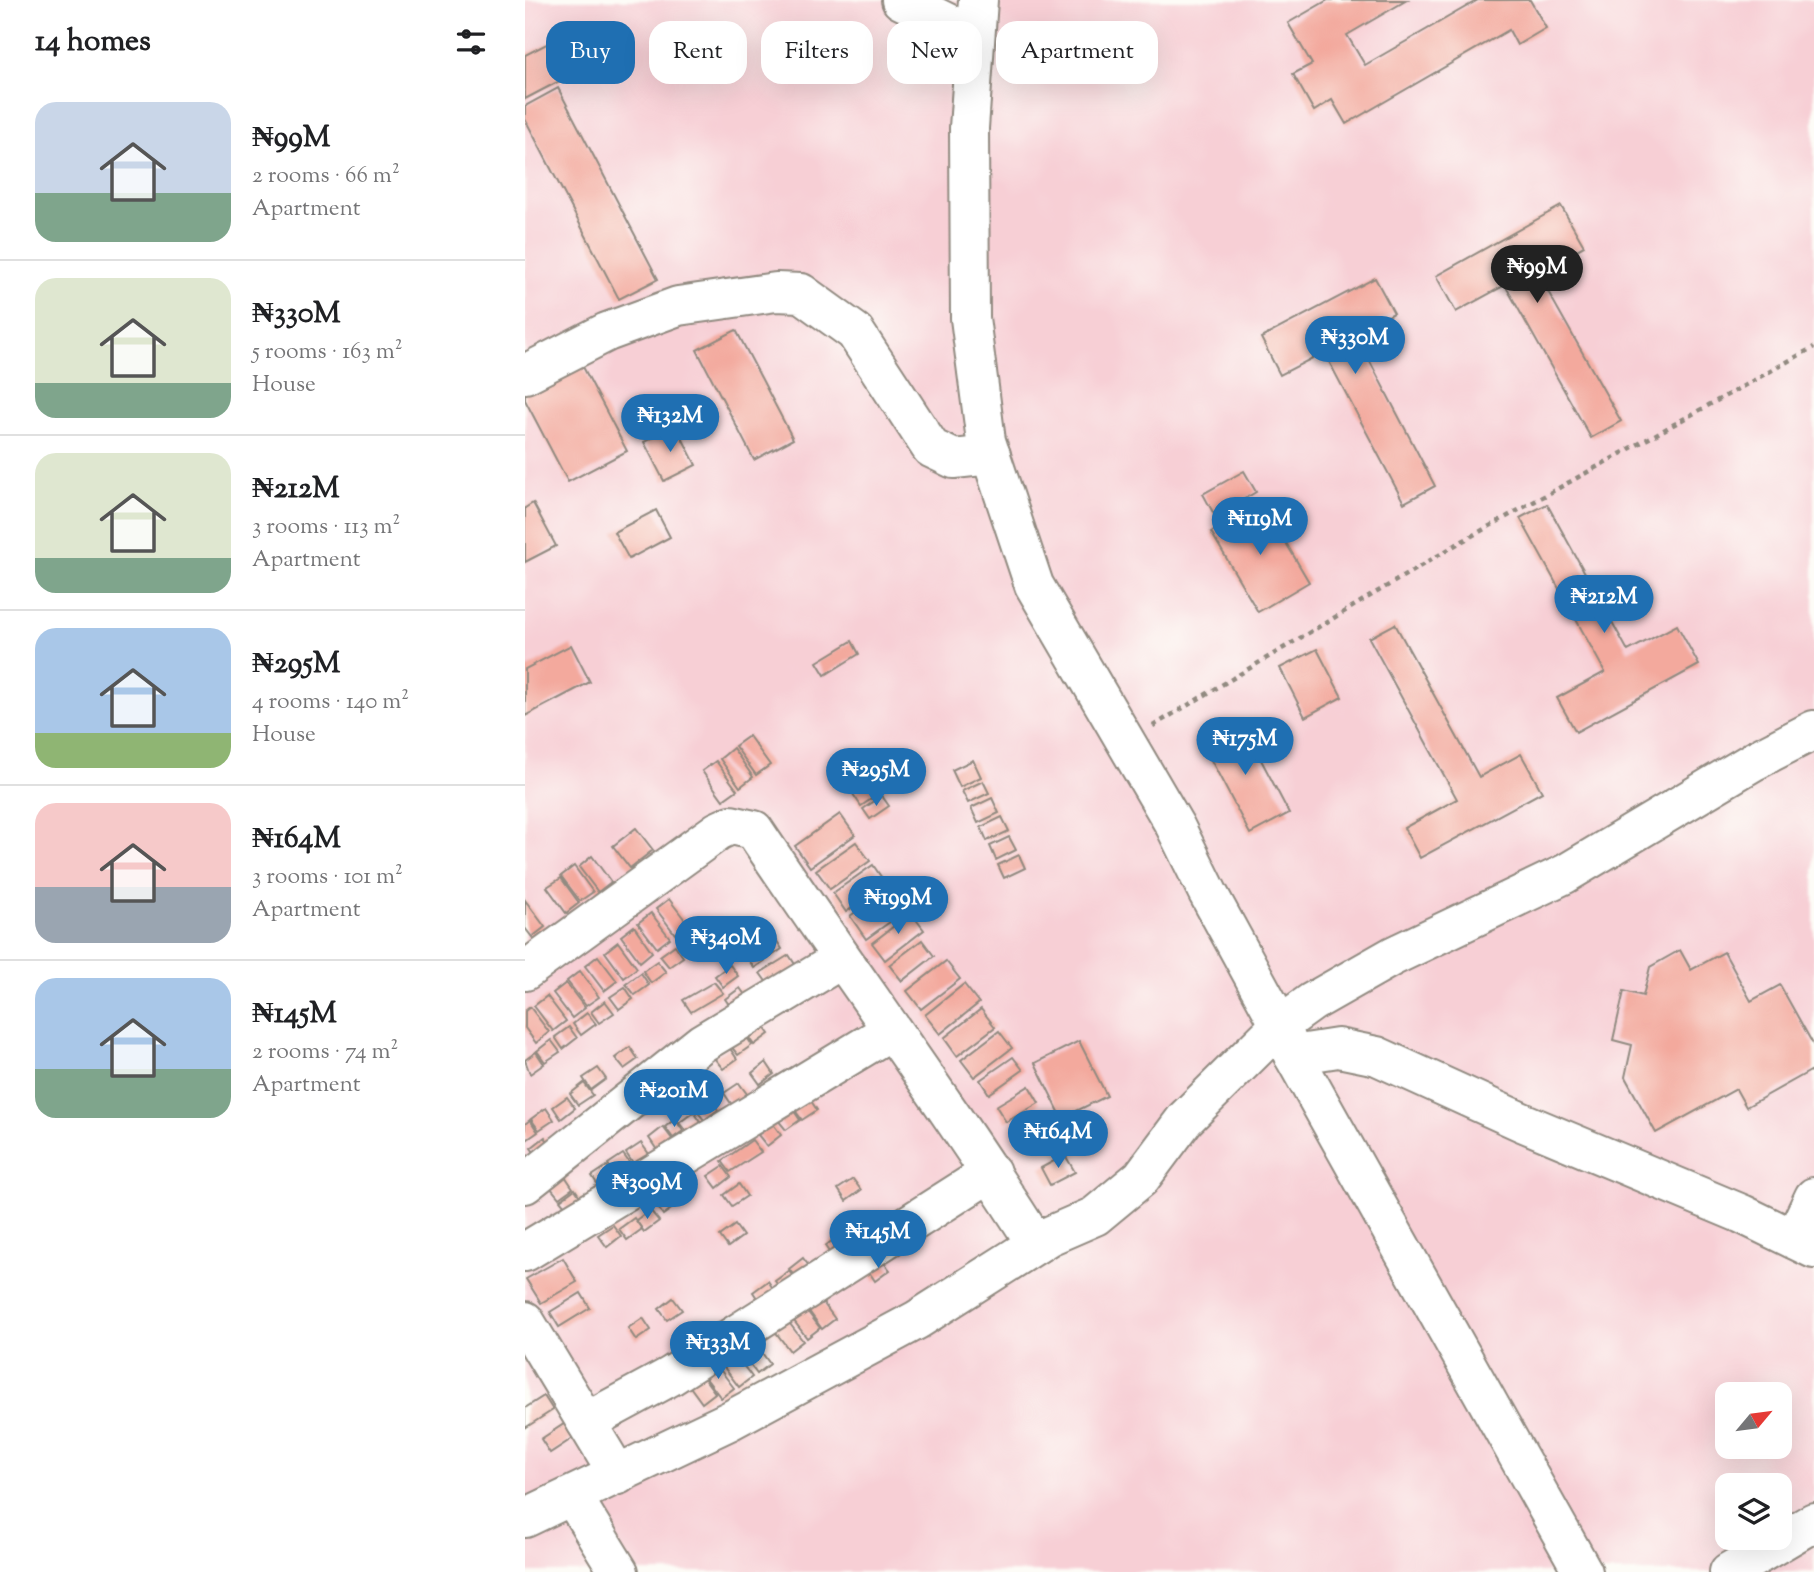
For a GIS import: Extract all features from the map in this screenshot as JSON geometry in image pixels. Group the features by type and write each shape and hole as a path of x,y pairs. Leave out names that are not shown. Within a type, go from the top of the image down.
{"street":[{"path":"901,0 976,18 969,128 971,318 991,455 1034,585 1175,826 1287,1040 1583,1572"},
{"path":"525,374 607,332 678,306 776,292 801,293 855,332 931,448 954,459 991,455"},
{"path":"525,1518 729,1421 917,1320 1036,1244 1095,1216 1141,1178 1185,1119 1287,1040 1313,1002 1393,956 1565,874 1754,761 1814,754"},
{"path":"525,971 718,831 731,825 754,830 840,960 991,1172 1036,1244"},
{"path":"525,1184 702,1043 840,960"},
{"path":"525,1252 890,1031"},
{"path":"1287,1040 1377,1056 1804,1244 1814,1197"},
{"path":"586,1422 671,1376 991,1172"},
{"path":"525,1321 618,1475"},
{"path":"573,1497 618,1572"},
{"path":"1729,1572 1814,1522"}],"path":[{"path":"1125,743 1459,543 1814,348"}],"shaded area":[{"path":"525,0 1814,0 1814,1572 525,1572"}],"building":[{"path":"1328,0 1407,0 1347,35 1365,65 1478,0 1530,0 1546,28 1517,45 1509,30 1346,124 1332,100 1314,111 1293,74 1312,64 1288,23"},
{"path":"546,44 546,84 554,84 525,99 525,55"},
{"path":"558,88 658,279 619,299 525,119 525,106"},
{"path":"1561,206 1584,246 1537,272 1621,421 1591,438 1505,285 1456,312 1436,276"},
{"path":"1375,278 1394,313 1355,333 1435,486 1404,503 1324,352 1280,375 1261,338"},
{"path":"736,330 793,439 754,460 697,350"},
{"path":"581,363 627,451 568,482 525,400 525,392"},
{"path":"676,426 696,465 664,481 644,442"},
{"path":"1244,471 1256,492 1215,516 1203,494"},
{"path":"1262,502 1309,582 1258,612 1211,532"},
{"path":"533,503 556,546 525,562 525,508"},
{"path":"1547,504 1628,651 1677,625 1699,665 1576,732 1557,698 1605,672 1520,518"},
{"path":"656,510 670,537 629,559 614,532"},
{"path":"1395,624 1479,777 1521,754 1542,792 1420,858 1404,828 1457,799 1369,638"},
{"path":"852,641 859,654 825,675 817,662"},
{"path":"571,645 590,682 525,716 525,669"},
{"path":"1317,649 1342,697 1305,717 1280,668"},
{"path":"1240,720 1289,813 1250,834 1201,741"},
{"path":"749,736 770,765 756,775 735,746"},
{"path":"733,748 753,777 740,787 720,759"},
{"path":"973,760 981,777 960,787 952,770"},
{"path":"716,761 737,790 723,800 702,771"},
{"path":"860,763 871,779 851,792 841,776"},
{"path":"872,781 880,793 861,806 853,794"},
{"path":"983,781 989,793 968,803 962,791"},
{"path":"882,796 889,806 870,819 863,809"},
{"path":"992,798 999,813 978,823 971,808"},
{"path":"840,814 855,835 810,867 795,846"},
{"path":"1002,817 1009,831 987,841 981,827"},
{"path":"636,828 653,850 630,868 613,846"},
{"path":"1009,837 1016,850 996,860 990,846"},
{"path":"856,842 870,861 830,889 816,870"},
{"path":"1019,855 1025,868 1004,878 998,865"},
{"path":"592,856 611,882 598,892 579,867"},
{"path":"873,865 886,884 846,912 833,893"},
{"path":"574,866 593,892 580,901 561,876"},
{"path":"561,878 579,903 566,913 547,887"},
{"path":"892,887 908,909 866,939 850,916"},
{"path":"669,899 688,924 675,934 656,909"},
{"path":"525,900 545,927 532,937 525,928"},
{"path":"651,913 670,938 657,948 638,923"},
{"path":"911,913 924,930 885,960 872,943"},
{"path":"634,926 652,952 640,962 621,936"},
{"path":"773,935 782,949 754,968 745,954"},
{"path":"922,940 934,956 902,981 889,965"},
{"path":"618,942 637,968 624,978 605,952"},
{"path":"675,945 683,957 669,967 660,956"},
{"path":"1680,950 1691,970 1724,952 1751,1001 1780,985 1814,1046 1814,1069 1746,1107 1736,1089 1656,1133 1625,1077 1632,1045 1613,1040 1624,991 1643,996 1650,967"},
{"path":"789,955 798,969 770,987 760,973"},
{"path":"598,956 617,981 604,991 585,966"},
{"path":"657,961 666,972 651,983 643,971"},
{"path":"946,961 960,979 921,1009 907,991"},
{"path":"730,965 738,976 723,987 715,976"},
{"path":"580,971 599,997 586,1006 567,981"},
{"path":"641,973 649,985 635,995 626,984"},
{"path":"714,982 723,993 691,1012 683,1000"},
{"path":"566,983 585,1008 572,1018 553,993"},
{"path":"964,984 979,1003 940,1034 925,1015"},
{"path":"625,987 633,999 619,1009 610,997"},
{"path":"740,988 748,999 733,1010 725,999"},
{"path":"547,996 566,1021 553,1031 534,1006"},
{"path":"605,1001 614,1013 599,1023 591,1012"},
{"path":"530,1007 549,1032 536,1043 525,1028 525,1011"},
{"path":"981,1009 995,1027 957,1056 944,1038"},
{"path":"587,1013 596,1024 581,1035 573,1024"},
{"path":"761,1023 769,1034 754,1045 746,1034"},
{"path":"569,1027 577,1038 563,1049 555,1037"},
{"path":"999,1031 1012,1048 974,1077 961,1060"},
{"path":"744,1033 752,1045 738,1055 729,1044"},
{"path":"551,1040 560,1052 545,1062 537,1051"},
{"path":"1079,1041 1107,1096 1062,1118 1035,1063"},
{"path":"630,1047 638,1059 624,1069 615,1058"},
{"path":"729,1047 737,1059 723,1069 714,1058"},
{"path":"536,1052 544,1064 530,1074 525,1060"},
{"path":"1013,1057 1023,1070 989,1094 980,1080"},
{"path":"766,1062 774,1074 760,1084 752,1073"},
{"path":"598,1068 606,1079 591,1090 583,1078"},
{"path":"584,1083 593,1095 578,1105 570,1094"},
{"path":"739,1083 747,1094 732,1105 724,1093"},
{"path":"1029,1086 1039,1103 1006,1122 996,1106"},
{"path":"567,1097 575,1108 561,1119 553,1107"},
{"path":"710,1098 718,1110 704,1120 695,1109"},
{"path":"809,1098 817,1110 802,1120 794,1109"},
{"path":"546,1108 554,1120 539,1130 531,1119"},
{"path":"792,1108 800,1120 786,1130 777,1119"},
{"path":"694,1112 702,1124 688,1134 679,1123"},
{"path":"675,1119 683,1131 673,1138 665,1127"},
{"path":"530,1120 538,1132 525,1141 525,1124"},
{"path":"773,1124 781,1135 767,1146 758,1135"},
{"path":"663,1127 672,1139 657,1150 649,1138"},
{"path":"545,1137 553,1149 539,1159 531,1148"},
{"path":"752,1140 761,1152 730,1172 722,1161"},
{"path":"641,1143 649,1154 634,1165 626,1153"},
{"path":"623,1154 631,1165 616,1176 608,1164"},
{"path":"1065,1155 1075,1172 1050,1185 1041,1168"},
{"path":"607,1166 615,1177 600,1188 592,1176"},
{"path":"723,1166 731,1177 717,1188 708,1176"},
{"path":"565,1176 573,1188 559,1198 550,1187"},
{"path":"853,1179 861,1190 846,1201 838,1189"},
{"path":"739,1184 747,1196 732,1206 724,1195"},
{"path":"575,1189 583,1201 569,1211 560,1200"},
{"path":"669,1192 678,1204 663,1215 655,1203"},
{"path":"650,1210 659,1221 644,1232 636,1220"},
{"path":"879,1211 888,1222 873,1233 865,1221"},
{"path":"634,1218 642,1229 627,1240 619,1229"},
{"path":"613,1225 621,1236 607,1247 598,1235"},
{"path":"735,1225 743,1236 728,1247 720,1236"},
{"path":"859,1226 867,1238 853,1248 845,1237"},
{"path":"840,1235 848,1247 833,1258 825,1246"},
{"path":"563,1258 577,1282 541,1303 526,1279"},
{"path":"803,1258 812,1270 797,1280 789,1269"},
{"path":"881,1259 890,1270 875,1281 867,1269"},
{"path":"789,1271 797,1282 783,1293 775,1281"},
{"path":"768,1281 776,1293 761,1304 753,1292"},
{"path":"581,1293 590,1308 559,1327 550,1312"},
{"path":"816,1293 835,1319 822,1329 803,1303"},
{"path":"673,1298 682,1310 667,1320 659,1309"},
{"path":"801,1303 820,1328 807,1338 788,1313"},
{"path":"784,1316 803,1341 790,1351 771,1326"},
{"path":"643,1318 651,1330 636,1340 628,1328"},
{"path":"752,1339 770,1364 757,1374 738,1349"},
{"path":"733,1352 752,1377 739,1387 720,1362"},
{"path":"715,1363 734,1388 721,1398 702,1373"},
{"path":"696,1367 715,1393 702,1403 683,1377"},
{"path":"544,1396 553,1410 525,1428 525,1408"},
{"path":"570,1420 579,1434 550,1453 541,1439"}]}
